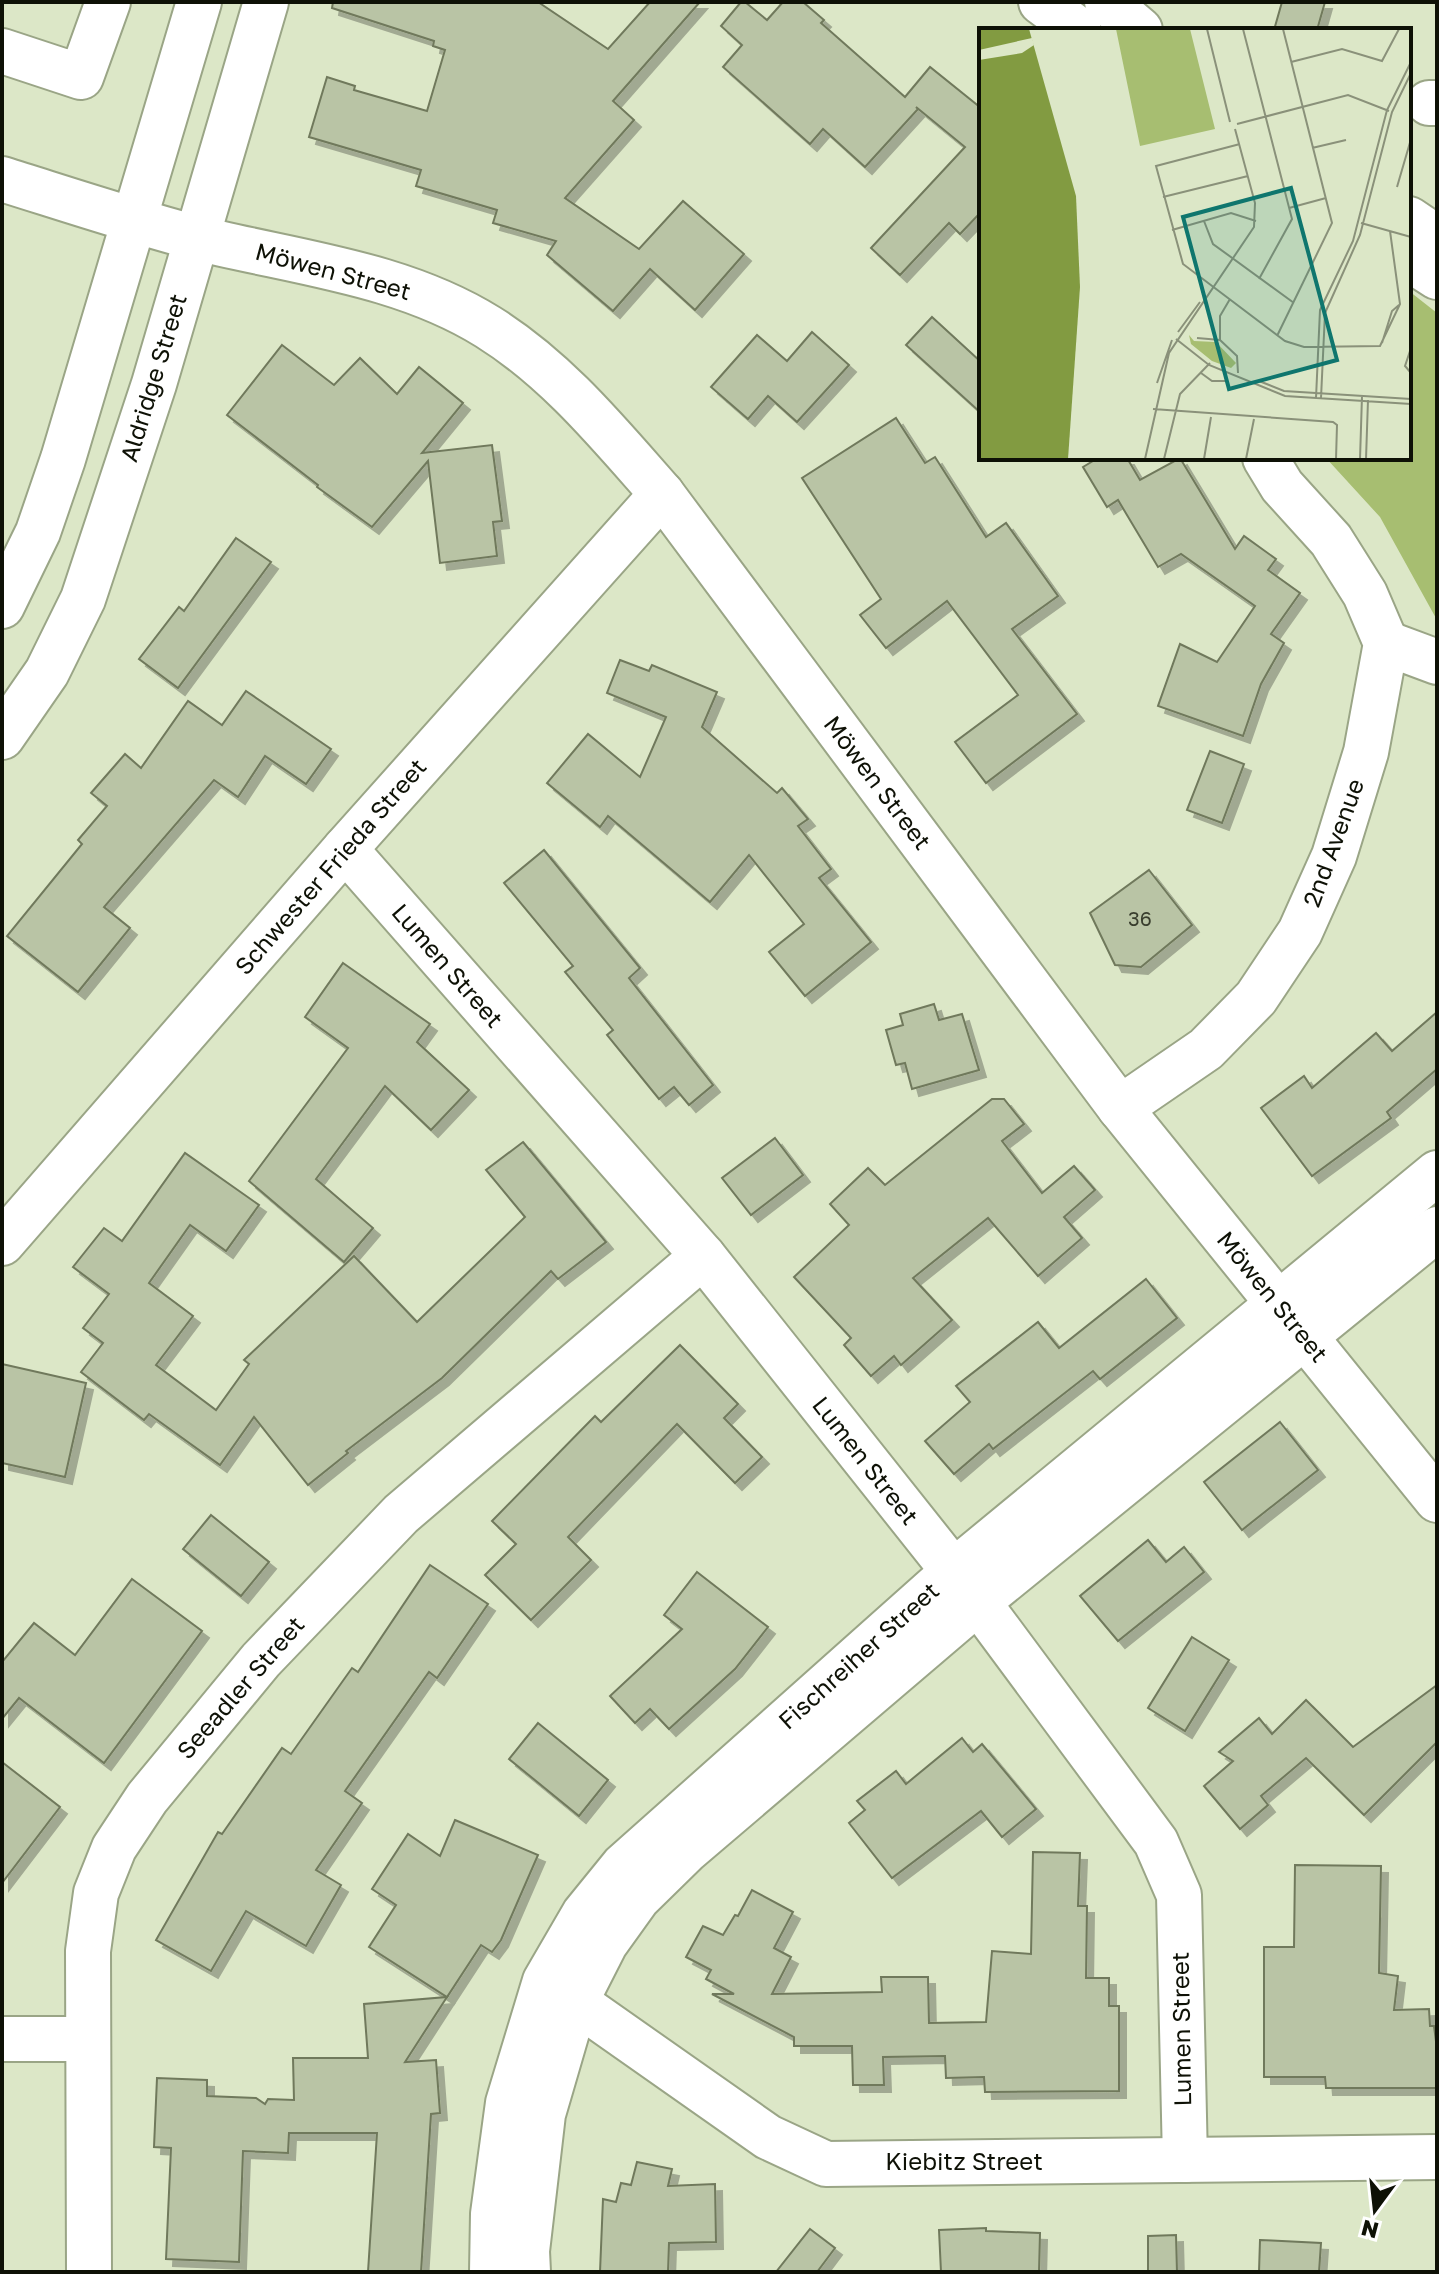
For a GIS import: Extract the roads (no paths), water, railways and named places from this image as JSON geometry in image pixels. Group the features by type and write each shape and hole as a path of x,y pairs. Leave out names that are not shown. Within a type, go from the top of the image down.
{"street":[{"path":"2,51 81,77 108,2"},
{"path":"2,606 43,517 199,2"},
{"name":"Aldridge Street","path":"2,737 47,672 83,599 154,384 266,2"},
{"path":"1041,2 1076,28"},
{"path":"1107,2 1138,28"},
{"name":"Möwen Street","path":"2,179 134,221 361,275 424,296 486,326 536,361 582,404 662,494 1120,1108 1437,1500"},
{"path":"1411,220 1437,238"},
{"path":"1411,260 1437,277"},
{"path":"1266,460 1282,486 1331,540 1365,594 1386,643 1437,662"},
{"name":"Schwester Frieda Street","path":"2,1243 345,849 662,494"},
{"name":"2nd Avenue","path":"1120,1108 1206,1049 1256,998 1300,932 1334,856 1366,752 1386,643"},
{"name":"Lumen Street","path":"345,849 703,1256 965,1587 1156,1842 1179,1895 1185,2160"},
{"name":"Fischreiher Street","path":"492,2272 493,2214 508,2103 561,1991 605,1944 638,1898 965,1587 1291,1320 1437,1173"},
{"name":"Fischreiher Street","path":"1291,1320 1437,1229"},
{"name":"Seeadler Street","path":"89,2272 88,1951 96,1893 114,1848 147,1798 261,1660 401,1514 703,1256"},
{"name":"Fischreiher Street","path":"528,2272 527,2251 543,2114 561,1991"},
{"name":"Kiebitz Street","path":"561,1991 768,2137 826,2164 1437,2157"},
{"path":"2,2039 88,2039"}]}
